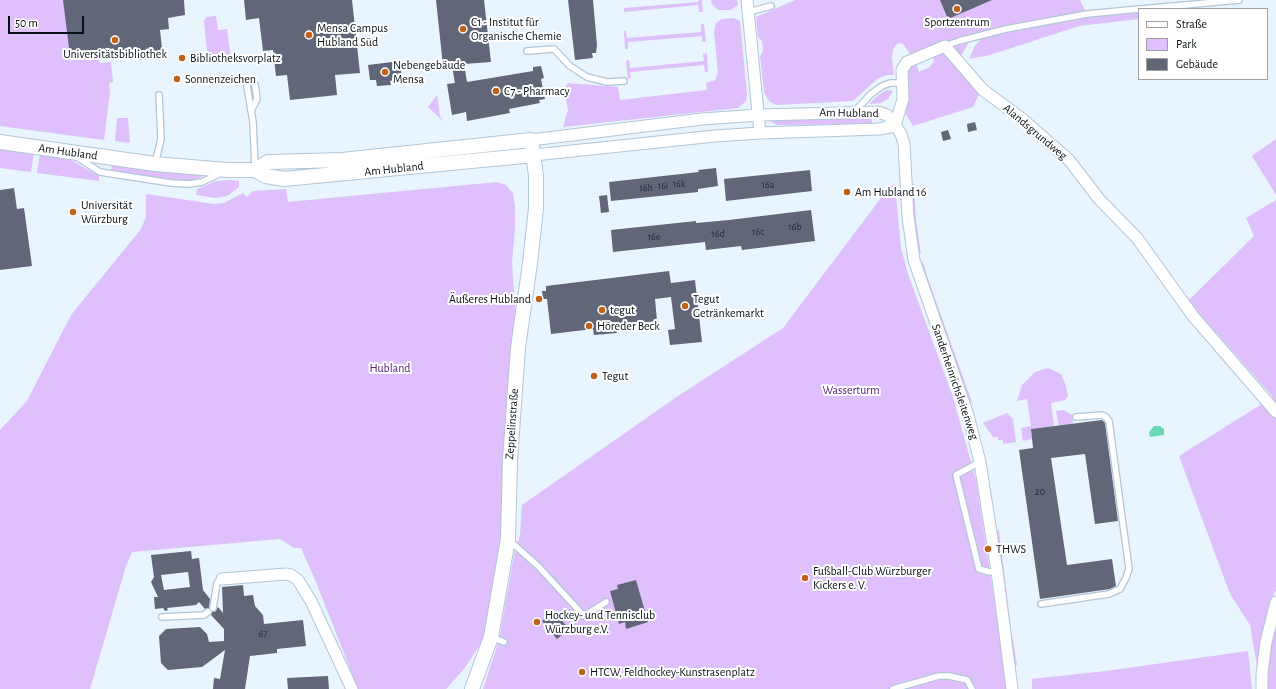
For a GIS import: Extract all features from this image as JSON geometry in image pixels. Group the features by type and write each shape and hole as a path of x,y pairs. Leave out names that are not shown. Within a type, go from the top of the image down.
{"street":[{"path":"747,0 760,133"},
{"path":"895,126 902,104 902,70 907,62 945,46"},
{"name":"Alandsgrundweg","path":"945,46 983,90 1021,118 1069,160 1099,199 1137,238 1193,316 1276,412"},
{"name":"Am Hubland","path":"0,142 155,164 227,170 255,170 266,176 284,179 760,133 879,129 895,126 892,120 882,112 855,111 759,114 702,119 531,140 342,160 268,162 255,170"},
{"name":"Sanderheinrichsleitenweg","path":"895,126 901,134 904,144 908,216 914,260 961,394 980,462 997,571 1012,689"},
{"path":"531,140 534,155"},
{"name":"Zeppelinstraße","path":"472,689 498,640 508,539 510,460 517,364 536,208 534,155"},
{"path":"222,579 286,574 291,575 298,580 310,601 352,689"},
{"path":"1262,689 1262,674 1266,642 1276,602"}],"lane":[{"path":"1151,8 1240,0"},
{"path":"749,12 771,6"},
{"path":"945,46 1006,29 1087,14 1138,9"},
{"path":"527,51 554,49 570,66 586,77 607,82 624,81"},
{"path":"855,111 871,94 882,86 890,83 902,83"},
{"path":"251,111 257,99 255,85"},
{"path":"247,86 251,111 255,170"},
{"path":"155,164 161,139 159,95"},
{"path":"71,153 100,172 171,183 189,184 202,182 227,170"},
{"path":"1041,604 1109,594 1120,589 1129,569 1109,422 1106,417 1102,415 1076,417"},
{"path":"980,462 956,476 979,569 990,572 997,571"},
{"path":"508,539 538,566 584,616 606,602"},
{"path":"162,616 204,615 210,610 217,582 222,579"},
{"path":"894,689 939,676 949,676 967,680 972,689"}],"green space":[{"path":"0,0 63,0 98,53 100,63 111,62 113,82 109,83 110,92 104,140 0,126"},
{"path":"698,0 702,0 703,12 699,12 698,5 624,12 624,8 698,2"},
{"path":"711,0 737,0 738,5 731,10 718,10 712,4"},
{"path":"795,0 1080,0 1086,12 1024,22 976,33 911,55 903,44 898,43 893,49 892,58 894,75 887,75 877,79 853,101 776,105 769,101 764,92 760,56 763,51 762,41 758,37 756,17"},
{"path":"1138,12 1138,19 1079,26 990,55 969,59 975,46 983,37 1059,21"},
{"path":"216,16 218,30 227,29 231,58 226,59 225,55 212,57 212,60 208,61 204,21 206,17"},
{"path":"734,18 740,21 747,94 746,101 738,108 563,127 568,110 564,89 568,83 618,87 620,100 707,90 706,83 715,80 718,73 714,32 716,23 722,19"},
{"path":"701,24 704,24 706,42 702,42 702,36 628,42 628,49 625,49 624,31 626,31 627,38 701,32"},
{"path":"970,40 960,58 951,46"},
{"path":"944,51 981,90 973,107 913,126 905,113 906,75 909,66 916,64 919,72 930,67 934,61 932,54"},
{"path":"707,53 708,72 705,72 704,65 630,72 631,78 628,79 626,61 629,60 630,68 704,61 703,54"},
{"path":"887,90 893,91 888,99 881,103 869,104 880,94"},
{"path":"437,95 440,116 444,122 428,107"},
{"path":"872,117 872,124 777,125 768,120"},
{"path":"117,118 128,118 130,143 115,141"},
{"path":"1276,139 1276,195 1252,156"},
{"path":"0,148 34,153 31,172 0,168"},
{"path":"40,154 71,160 99,176 99,181 37,173"},
{"path":"112,163 203,176 194,180 183,181 111,171"},
{"path":"216,181 239,181 239,187 227,196 215,198 196,195 197,189"},
{"name":"Hubland","path":"497,182 506,185 513,193 515,207 512,262 518,348 509,504 489,645 479,646 464,669 446,689 358,689 301,548 294,548 280,539 132,552 126,566 90,689 0,689 0,430 27,401 71,315 141,229 146,217 146,194 214,204 224,203 243,193 247,197 253,191 286,189 288,202"},
{"name":"Wasserturm","path":"895,184 901,248 908,274 953,397 976,480 1008,689 483,689 499,640 514,555 520,535 522,505 678,396 783,328 890,186"},
{"path":"912,184 914,184 916,220 921,254 918,251 914,224"},
{"path":"1276,200 1276,590 1268,607 1258,672 1250,625 1230,594 1179,456 1273,397 1188,301 1254,236 1246,218"},
{"path":"923,262 973,405 969,399 929,290 921,265"},
{"path":"1048,368 1061,374 1068,396 1065,400 1051,403 1054,426 1031,429 1032,439 1023,441 1021,428 1031,426 1027,399 1017,401 1022,385 1035,372"},
{"path":"1063,410 1072,415 1073,423 1059,426 1056,411"},
{"path":"1007,413 1013,419 1016,442 1003,444 1003,440 998,440 998,437 993,437 983,423"},
{"path":"999,530 1017,665 1013,665 996,531"},
{"path":"1276,615 1276,689 1265,689 1265,673"},
{"path":"1248,651 1252,689 1032,689 1032,679 1106,671"}],"shaded area":[{"path":"1154,426 1160,426 1164,429 1164,435 1150,437 1149,432"}],"building":[{"name":"Universitätsbibliothek","path":"63,0 184,0 185,15 168,18 169,29 160,30 163,58 137,60 136,49 70,56"},
{"name":"Mensa Campus Hubland Süd","path":"244,0 352,0 360,73 335,75 337,95 290,100 287,75 276,76 273,50 263,51 259,18 246,20"},
{"path":"436,0 484,0 491,62 464,64 467,82 533,71 533,67 541,66 544,78 541,79 545,99 539,100 540,103 509,109 510,113 467,121 466,112 452,115 447,84 455,83 452,66 443,66"},
{"path":"568,0 593,0 597,45 596,53 592,53 593,58 575,60"},
{"name":"Sportzentrum","path":"940,0 992,0 948,19"},
{"name":"Nebengebäude Mensa","path":"400,61 402,79 390,81 391,85 377,86 376,80 370,80 368,65"},
{"path":"975,122 977,130 968,132 967,124"},
{"path":"948,130 951,139 943,141 941,132"},
{"path":"716,168 718,186 698,189 698,192 611,201 609,182 699,172 698,170"},
{"path":"810,170 812,191 726,201 724,179"},
{"path":"14,188 17,209 24,208 32,266 0,270 0,190"},
{"path":"607,195 609,212 601,213 599,196"},
{"path":"811,210 815,241 742,250 741,246 706,250 705,242 613,252 611,230 696,221 696,223 729,220"},
{"name":"tegut","path":"669,271 671,283 695,280 702,342 670,345 668,330 675,329 671,297 655,299 657,321 616,326 617,333 594,335 593,329 551,334 547,299 543,299 542,291 546,291 546,286"},
{"path":"1102,420 1105,423 1118,521 1095,524 1085,454 1051,458 1067,565 1112,559 1116,586 1110,589 1040,599 1019,450 1033,448 1031,429"},
{"path":"191,551 192,559 199,558 203,590 210,599 209,608 205,609 199,602 196,605 167,608 168,610 165,611 163,608 155,609 154,597 158,597 151,582 154,577 151,555","holes":["188,572 190,587 164,590 161,575"]},
{"path":"636,580 648,622 626,629 625,622 619,624 610,591 618,589 617,585"},
{"path":"243,585 244,596 253,595 255,606 263,615 264,624 303,620 306,646 277,649 277,653 250,656 245,689 213,689 214,678 220,679 225,650 202,667 168,670 161,663 159,636 166,629 200,627 207,634 209,642 224,641 224,629 211,615 212,612 218,607 223,613 222,587"},
{"path":"554,611 569,629 557,639 542,621"},
{"path":"328,676 329,689 288,689 287,678"}],"place":[{"name":"Sportzentrum","path":"957,9"},
{"name":"C1 - Institut für Organische Chemie","path":"463,29"},
{"name":"Mensa Campus Hubland Süd","path":"309,35"},
{"name":"Universitätsbibliothek","path":"115,40"},
{"name":"Bibliotheksvorplatz","path":"182,58"},
{"name":"Nebengebäude Mensa","path":"385,72"},
{"name":"Sonnenzeichen","path":"177,79"},
{"name":"C7 - Pharmacy","path":"496,91"},
{"name":"Am Hubland 16","path":"847,192"},
{"name":"Universität Würzburg","path":"73,212"},
{"name":"Äußeres Hubland","path":"539,299"},
{"name":"Tegut Getränkemarkt","path":"685,306"},
{"name":"tegut","path":"602,310"},
{"name":"Höreder Beck","path":"589,326"},
{"name":"Tegut","path":"594,376"},
{"name":"THWS","path":"988,549"},
{"name":"Fußball-Club Würzburger Kickers e. V.","path":"805,578"},
{"name":"Hockey- und Tennisclub Würzburg e.V.","path":"537,622"},
{"name":"HTCW, Feldhockey-Kunstrasenplatz","path":"582,672"}]}
